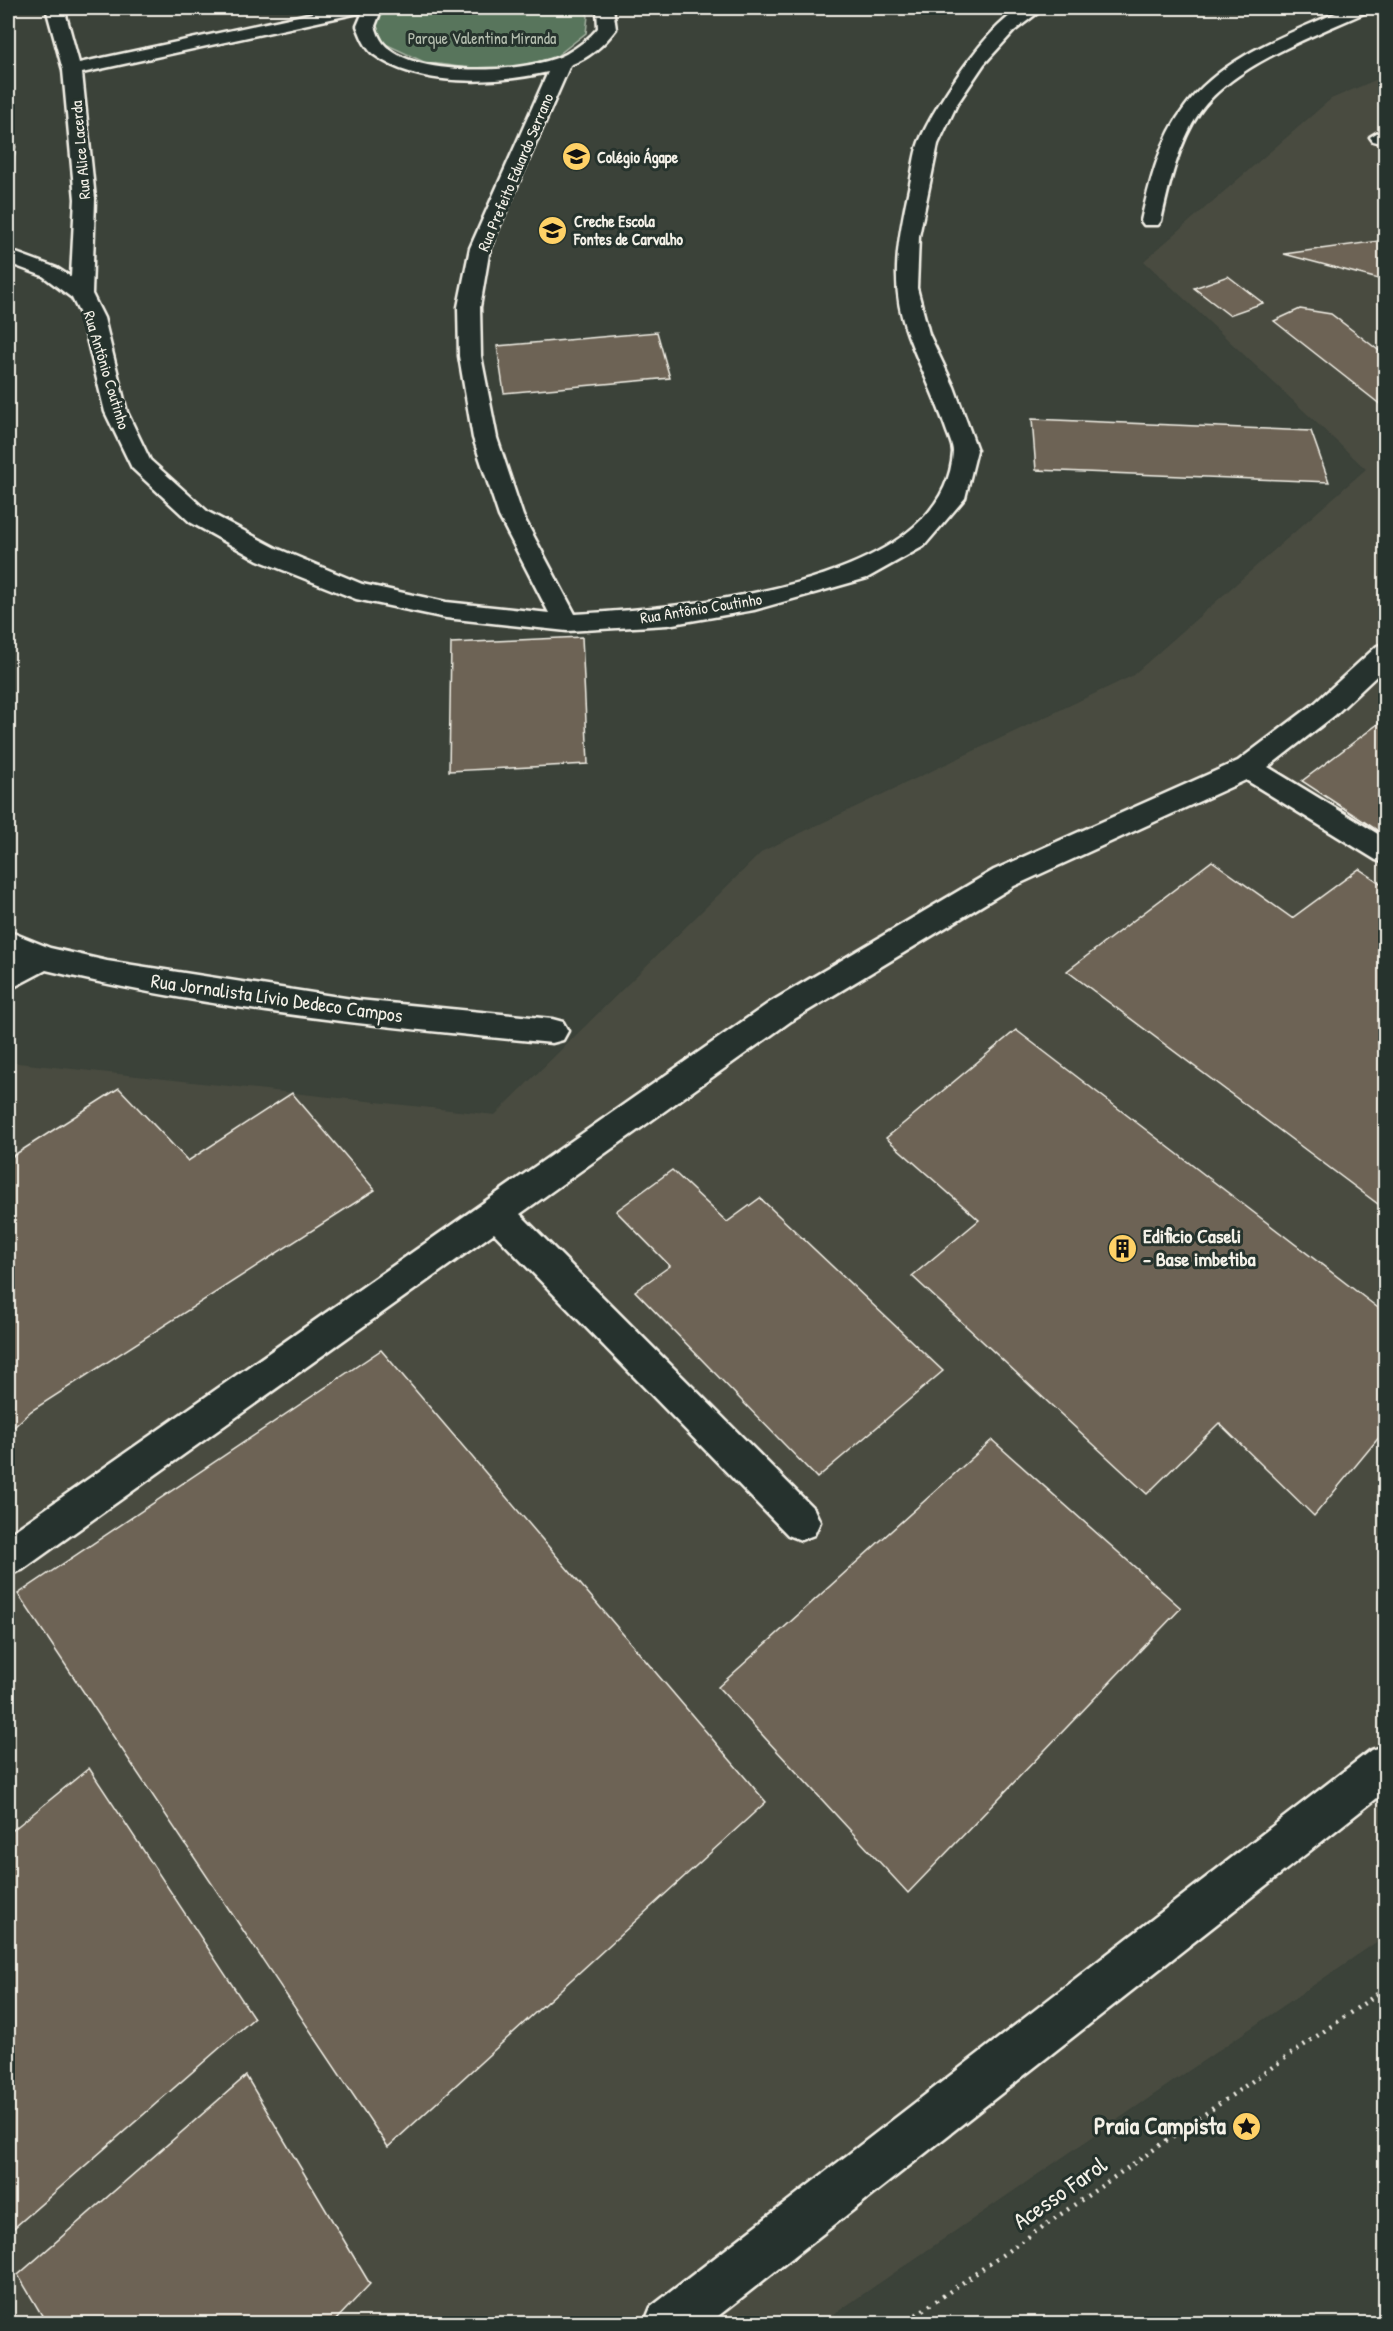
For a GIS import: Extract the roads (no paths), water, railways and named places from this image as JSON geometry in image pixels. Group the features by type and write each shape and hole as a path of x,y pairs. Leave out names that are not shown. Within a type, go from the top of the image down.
{"street":[{"name":"Rua Alice Lacerda","path":"55,8 72,70 85,199 81,294"},
{"path":"72,70 358,8"},
{"path":"374,8 366,26 378,49 411,66 459,76 514,74 562,62 591,47 607,29 605,8"},
{"name":"Rua Antônio Coutinho","path":"8,256 50,272 81,294 93,318 116,412 140,463 199,517 267,554 356,591 446,610 567,623 667,617 754,602 858,572 915,542 953,498 965,450 943,387 918,334 908,297 906,288 909,236 928,144 948,104 977,61 1008,27 1036,8"},
{"path":"1151,221 1161,176 1199,100 1228,78 1278,47 1360,8"},
{"name":"Rua Prefeito Eduardo Serrano","path":"562,62 480,248 469,307 469,327 470,356 489,450 511,516 567,623"},
{"path":"8,1557 780,1012 1004,878 1248,768 1325,709 1386,651"},
{"path":"1248,768 1386,853"},
{"name":"Rua Jornalista Lívio Dedeco Campos","path":"8,942 44,958 107,973 358,1012 552,1031"},
{"path":"8,978 44,958"},
{"path":"496,1213 801,1522"},
{"path":"668,2324 1386,1765"}],"place":[{"name":"Colégio Ágape","path":"576,157"},
{"name":"Creche Escola Fontes de Carvalho","path":"553,230"},
{"name":"Edificio Caseli - Base imbetiba","path":"1122,1248"},
{"name":"Praia Campista","path":"1247,2126"}],"park label":[{"name":"Parque Valentina Miranda","path":"482,38"}]}
